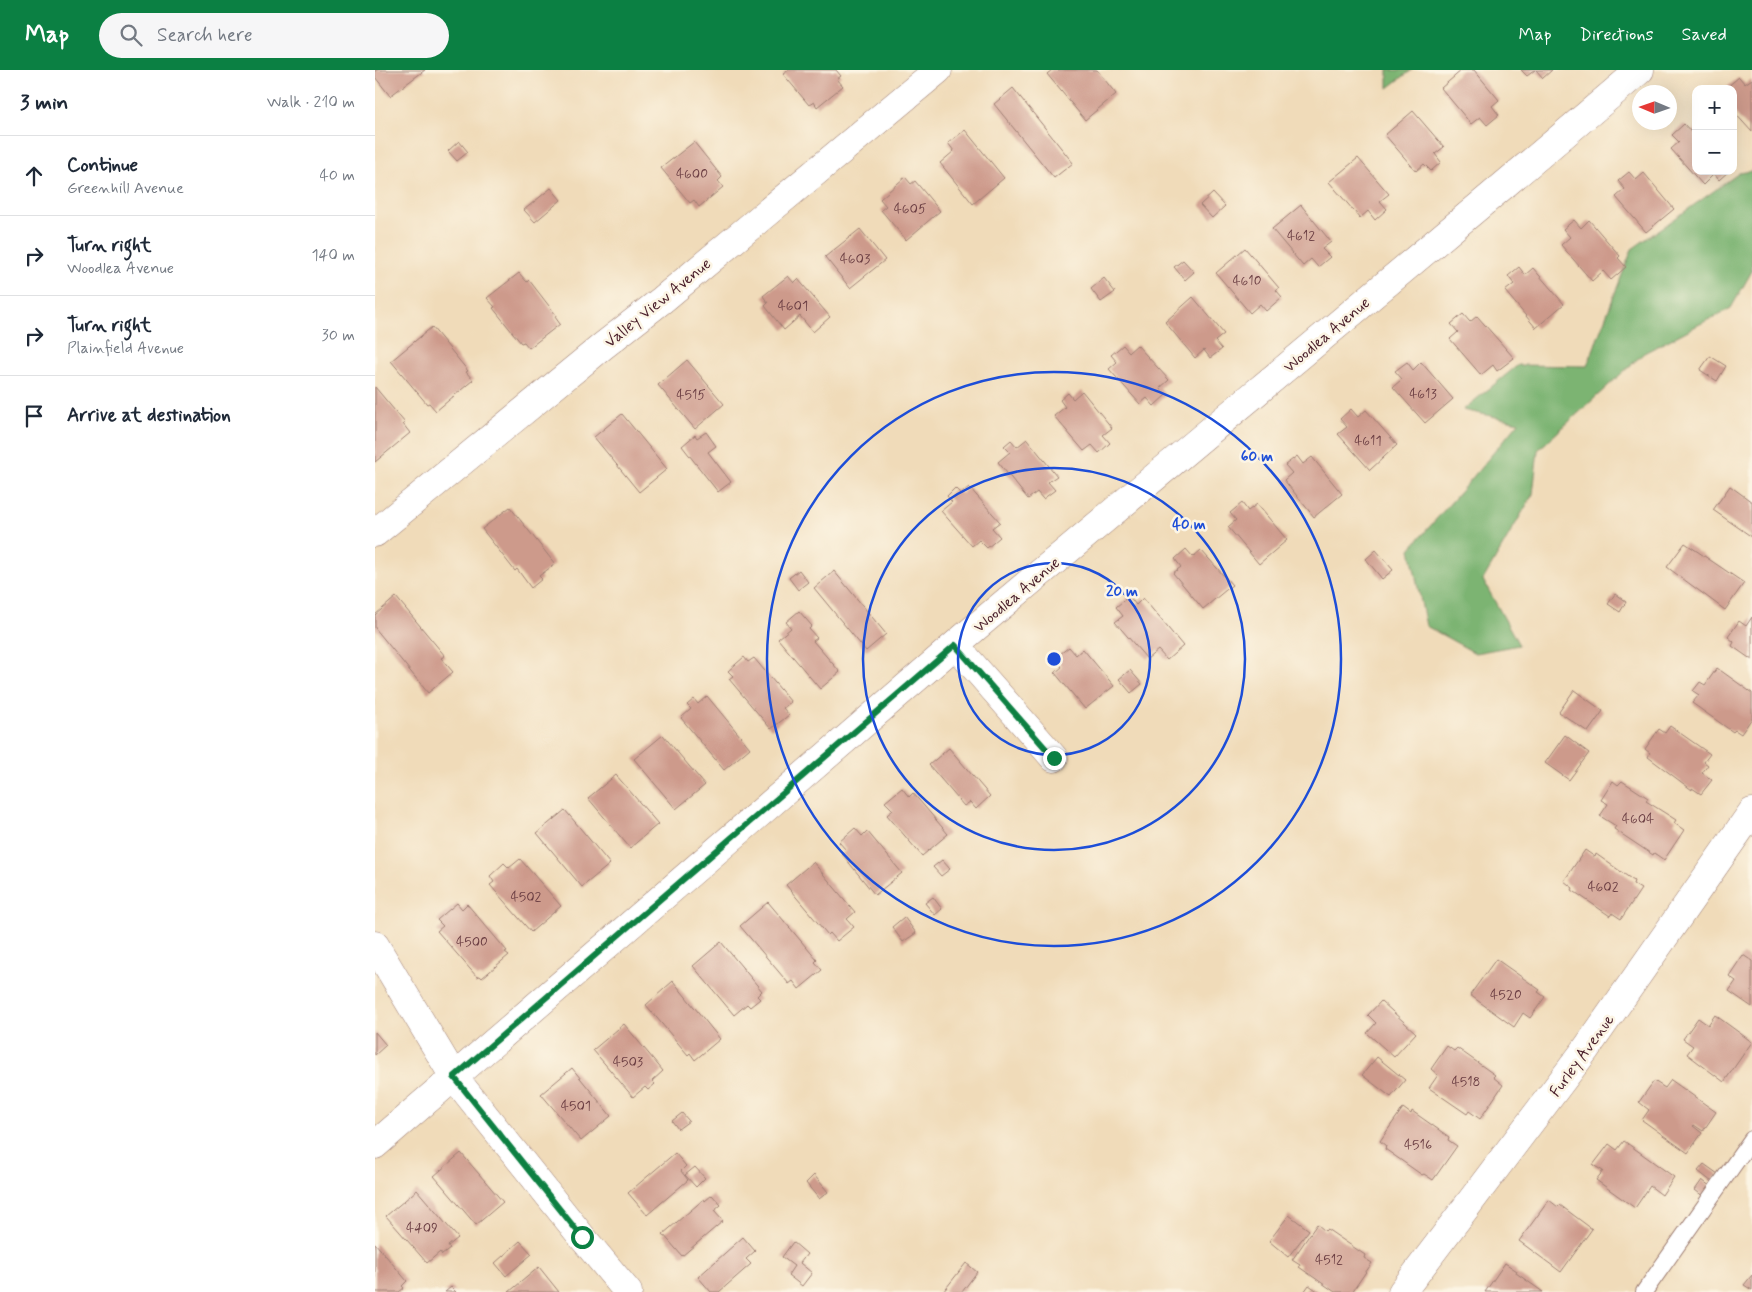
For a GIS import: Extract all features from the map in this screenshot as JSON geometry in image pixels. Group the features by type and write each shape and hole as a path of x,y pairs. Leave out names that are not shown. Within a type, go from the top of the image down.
{"street":[{"name":"Valley View Avenue","path":"375,534 669,294 938,70"},
{"name":"Woodlea Avenue","path":"375,1146 955,645 1312,345 1463,221 1640,70"},
{"path":"955,645 1054,758"},
{"name":"Furley Avenue","path":"1403,1292 1586,1049 1752,812"},
{"path":"375,945 454,1077 628,1292"}],"lane":[{"path":"1645,1292 1752,1139"}],"green space":[{"path":"1388,70 1412,70 1388,88"},
{"path":"1752,171 1752,271 1731,308 1644,353 1538,450 1533,494 1483,580 1519,645 1475,653 1426,626 1410,549 1519,422 1463,410 1518,365 1587,366 1632,249 1739,173"}],"building":[{"path":"375,70 425,70 390,96 375,77"},
{"path":"789,70 836,70 841,76 837,79 843,86 817,107 814,102 809,105 783,74"},
{"path":"1052,70 1097,70 1116,94 1085,120 1047,74"},
{"path":"1462,70 1474,70 1499,100 1492,106 1499,115 1487,125 1480,117 1471,124 1441,88"},
{"path":"1521,70 1535,70 1527,76"},
{"path":"1536,70 1552,70 1543,78"},
{"path":"1739,77 1745,84 1752,79 1752,132 1737,115 1737,85 1729,85"},
{"path":"1013,88 1073,163 1054,178 994,104"},
{"path":"1413,111 1444,147 1435,154 1441,162 1431,171 1424,164 1416,171 1385,135"},
{"path":"1684,124 1692,131 1692,173 1671,149 1679,142 1672,135"},
{"path":"965,130 1004,178 973,204 940,163 954,151 948,143"},
{"path":"459,141 468,152 457,161 448,151"},
{"path":"694,142 722,177 718,181 723,187 699,207 694,200 690,203 661,168"},
{"path":"1358,158 1389,194 1380,201 1387,209 1375,220 1368,211 1360,218 1329,182"},
{"path":"1629,172 1636,180 1644,173 1674,209 1646,232 1616,197 1625,189 1618,181"},
{"path":"1694,175 1713,175 1703,185"},
{"path":"1715,175 1725,175 1719,180"},
{"path":"905,177 911,184 915,181 940,211 906,240 881,210 886,206 880,199"},
{"path":"551,188 561,200 535,222 524,210"},
{"path":"1213,193 1225,206 1212,218 1200,205"},
{"path":"1301,205 1331,242 1322,249 1330,257 1318,267 1311,259 1303,266 1272,229"},
{"path":"1574,220 1581,228 1589,220 1620,256 1618,258 1626,267 1611,280 1603,271 1592,281 1561,245 1570,237 1563,229"},
{"path":"860,229 885,260 850,288 825,257"},
{"path":"1245,248 1279,288 1276,290 1282,297 1266,311 1260,304 1250,313 1216,273"},
{"path":"1183,260 1194,272 1185,280 1174,267"},
{"path":"1519,267 1525,275 1533,268 1564,304 1536,328 1505,291 1514,284 1508,276"},
{"path":"519,273 527,282 529,280 556,315 555,317 560,324 529,348 524,342 521,343 487,298"},
{"path":"788,276 794,283 798,279 830,317 813,332 800,316 784,330 765,306 768,303 763,296"},
{"path":"1104,278 1115,292 1101,302 1091,289"},
{"path":"1193,297 1224,334 1215,341 1222,349 1210,358 1204,350 1195,358 1165,322"},
{"path":"1463,314 1470,322 1477,316 1514,358 1497,371 1493,365 1481,375 1450,339 1458,332 1451,324"},
{"path":"432,327 468,371 466,372 473,380 436,411 429,403 427,404 391,361"},
{"path":"1123,345 1129,352 1137,345 1169,380 1160,388 1166,395 1154,406 1147,398 1140,404 1109,369 1117,362 1111,355"},
{"path":"1710,356 1726,366 1717,381 1700,370"},
{"path":"687,360 724,404 695,429 658,385"},
{"path":"1407,362 1413,370 1421,362 1453,399 1425,423 1393,387 1402,379 1395,371"},
{"path":"375,387 405,423 403,424 410,433 375,462"},
{"path":"1082,391 1112,428 1103,435 1110,443 1099,453 1092,445 1084,451 1054,416 1065,407 1060,400 1068,393 1073,399"},
{"path":"1351,409 1358,417 1366,410 1397,445 1370,470 1338,434 1347,427 1340,419"},
{"path":"622,414 667,469 639,492 594,437"},
{"path":"706,432 716,446 708,452 731,482 718,492 682,446 695,435 697,438"},
{"path":"1027,439 1057,476 1048,482 1055,490 1043,499 1037,492 1028,499 998,462 1010,452 1004,446 1011,440 1017,447"},
{"path":"1297,456 1303,464 1312,457 1342,494 1314,517 1284,480 1292,473 1285,465"},
{"path":"1730,486 1752,502 1752,537 1713,510"},
{"path":"969,487 1000,522 992,528 1000,537 987,548 979,540 972,546 941,511 952,502 947,496 955,488 961,494"},
{"path":"1242,503 1248,511 1257,504 1287,540 1259,564 1228,527 1236,520 1230,513"},
{"path":"510,507 555,564 539,576 542,579 531,588 482,529"},
{"path":"1685,543 1744,583 1725,610 1667,567"},
{"path":"1186,549 1193,557 1201,550 1232,585 1203,609 1173,573 1181,567 1175,559"},
{"path":"1376,550 1393,570 1382,579 1366,559"},
{"path":"799,570 808,582 798,590 789,578"},
{"path":"834,571 886,634 866,651 814,588"},
{"path":"1615,594 1626,602 1620,612 1608,604"},
{"path":"1129,596 1136,605 1143,598 1183,646 1167,660 1158,650 1147,659 1115,622 1123,616 1116,607"},
{"path":"396,597 445,656 441,658 453,672 428,693 375,628 375,615"},
{"path":"799,611 812,626 809,629 817,638 813,641 840,672 820,689 778,639 791,628 786,622"},
{"path":"1752,617 1752,660 1732,646 1734,642 1728,637 1739,621 1746,626"},
{"path":"1069,647 1076,655 1083,649 1114,686 1085,709 1055,673 1062,667 1055,658"},
{"path":"744,657 748,662 754,658 791,702 783,708 789,715 771,729 729,679 733,676 728,671"},
{"path":"1717,668 1752,693 1752,718 1741,734 1735,730 1733,732 1692,703 1699,695 1693,691 1700,682 1705,685"},
{"path":"1130,670 1142,684 1131,693 1119,679"},
{"path":"1574,690 1603,711 1588,732 1559,712"},
{"path":"707,696 750,748 724,770 681,718 691,709 687,705 694,699 698,704"},
{"path":"1670,726 1710,754 1704,762 1708,765 1702,773 1712,780 1701,794 1692,788 1692,790 1648,757 1650,753 1645,749 1659,729 1665,733"},
{"path":"663,735 705,785 676,809 634,759"},
{"path":"1565,735 1589,753 1569,780 1545,763"},
{"path":"949,748 990,796 976,809 970,802 964,806 929,765"},
{"path":"616,775 658,824 630,848 588,798"},
{"path":"1613,781 1618,785 1622,781 1648,798 1646,801 1676,820 1674,823 1684,830 1664,860 1654,853 1653,855 1614,829 1616,826 1600,816 1608,804 1601,800"},
{"path":"902,788 909,797 913,793 948,834 922,856 887,815 893,810 885,802"},
{"path":"565,810 610,864 582,887 537,833"},
{"path":"855,828 862,836 867,831 902,873 875,895 842,854 846,850 839,842"},
{"path":"1585,850 1595,857 1596,854 1634,881 1633,884 1641,889 1621,919 1612,913 1610,916 1572,890 1573,888 1564,881"},
{"path":"520,859 561,906 531,932 490,885 494,882 490,876 504,863 509,868"},
{"path":"942,860 950,869 941,876 933,867"},
{"path":"813,862 855,912 847,919 854,927 837,941 830,933 828,935 786,885"},
{"path":"933,897 942,909 935,915 925,903"},
{"path":"768,902 817,960 815,962 822,970 799,989 793,981 789,984 740,926"},
{"path":"457,903 462,909 467,904 509,955 482,978 480,976 477,977 437,931 443,926 437,920"},
{"path":"904,917 916,933 903,942 892,927"},
{"path":"721,942 762,991 757,996 760,999 750,1007 747,1004 734,1015 693,966"},
{"path":"1743,955 1752,961 1752,1007 1729,991 1736,981 1729,976"},
{"path":"1496,959 1540,990 1538,992 1545,997 1530,1018 1523,1013 1514,1027 1470,995"},
{"path":"673,981 720,1039 695,1060 690,1053 688,1055 646,1005"},
{"path":"1381,1001 1416,1033 1394,1057 1367,1033 1376,1023 1368,1015"},
{"path":"1715,1015 1752,1042 1724,1082 1687,1054 1693,1046 1683,1039 1698,1018 1708,1025"},
{"path":"624,1024 663,1071 652,1081 655,1084 648,1090 645,1087 633,1097 593,1050"},
{"path":"375,1032 386,1045 375,1055"},
{"path":"1447,1046 1454,1051 1457,1048 1495,1075 1493,1077 1503,1085 1480,1119 1469,1111 1467,1114 1429,1088 1438,1075 1431,1069"},
{"path":"1377,1057 1405,1080 1391,1097 1362,1075"},
{"path":"572,1068 611,1116 581,1141 541,1094"},
{"path":"1671,1080 1716,1112 1703,1131 1693,1126 1702,1133 1688,1153 1642,1120 1649,1110 1639,1102 1654,1081 1665,1088"},
{"path":"1403,1108 1411,1114 1412,1111 1449,1137 1448,1140 1457,1146 1433,1180 1424,1174 1422,1175 1385,1149 1386,1146 1380,1141"},
{"path":"682,1113 689,1121 678,1129 672,1121"},
{"path":"1624,1141 1674,1177 1662,1195 1650,1186 1635,1208 1596,1180 1603,1171 1593,1165 1609,1144 1617,1150"},
{"path":"461,1153 503,1202 476,1225 434,1176"},
{"path":"675,1153 686,1166 681,1171 688,1180 647,1215 628,1193"},
{"path":"1704,1164 1718,1174 1712,1182 1698,1171"},
{"path":"695,1167 705,1178 696,1187 685,1175"},
{"path":"814,1175 828,1192 819,1199 806,1183"},
{"path":"1702,1180 1711,1187 1704,1197 1695,1190"},
{"path":"417,1190 458,1238 448,1246 450,1249 442,1255 440,1252 427,1263 386,1216"},
{"path":"712,1195 721,1205 714,1211 723,1221 682,1256 663,1234 704,1199 705,1201"},
{"path":"1549,1200 1558,1207 1560,1205 1592,1229 1561,1272 1519,1241"},
{"path":"1289,1215 1309,1230 1288,1257 1269,1241"},
{"path":"1317,1224 1325,1231 1327,1229 1365,1255 1364,1258 1372,1263 1352,1292 1335,1292 1292,1260"},
{"path":"743,1237 755,1251 746,1259 751,1264 719,1292 711,1292 698,1277"},
{"path":"520,1241 532,1254 506,1276 495,1263"},
{"path":"793,1242 807,1254 800,1263 812,1273 802,1286 788,1275 794,1266 782,1257"},
{"path":"375,1243 407,1281 402,1286 404,1288 399,1292 375,1292"},
{"path":"966,1263 977,1272 962,1292 943,1292"},
{"path":"1505,1263 1517,1271 1516,1273 1543,1292 1485,1292"},
{"path":"539,1267 559,1292 509,1292"},
{"path":"1752,1275 1752,1290 1744,1285"},
{"path":"1309,1285 1319,1292 1304,1292"},
{"path":"451,1287 456,1292 445,1292"}],"route":[{"path":"582,1237 454,1077 955,645 1054,758"}]}
